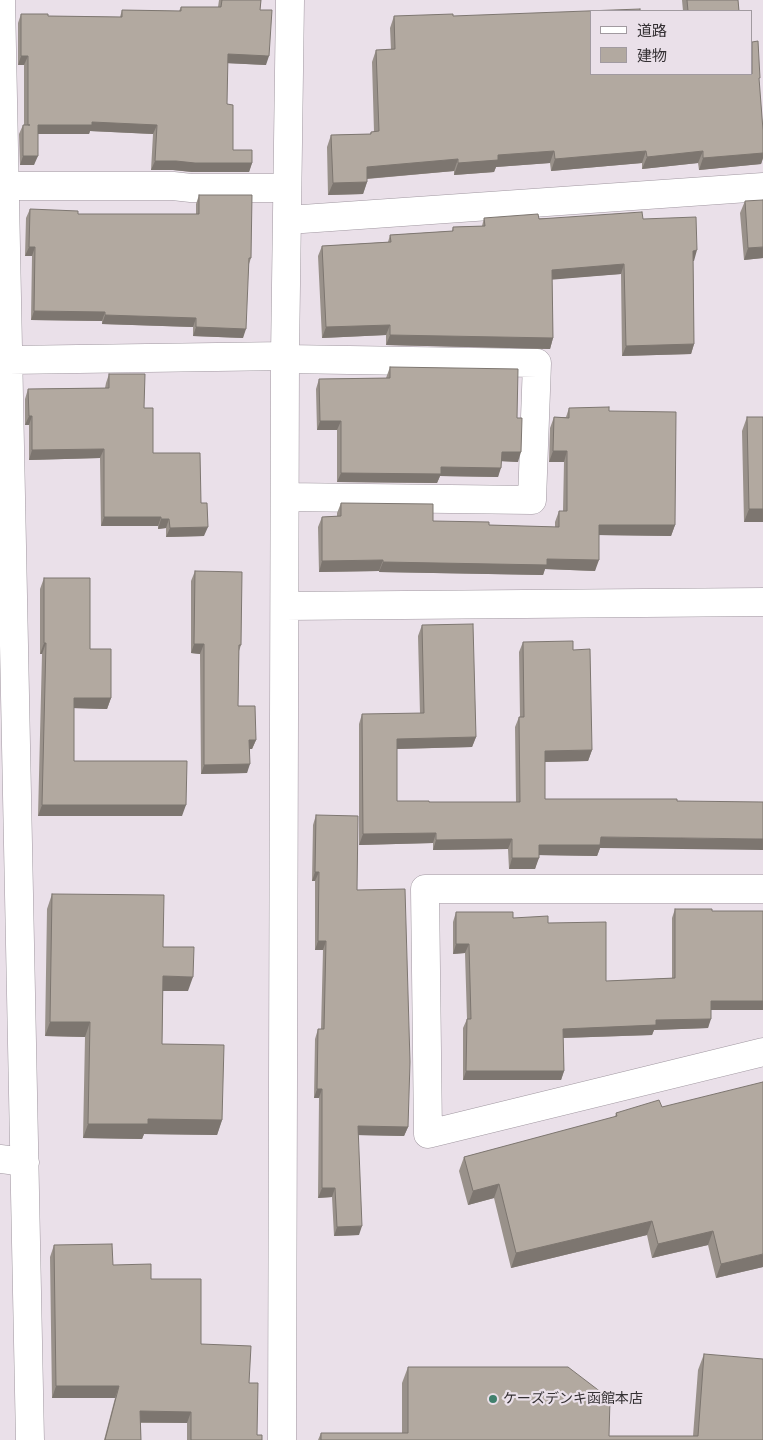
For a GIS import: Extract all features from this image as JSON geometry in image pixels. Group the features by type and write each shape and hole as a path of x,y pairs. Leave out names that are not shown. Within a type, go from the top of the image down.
{"street":[{"path":"1,0 9,360 7,571 12,1161 30,1440"},
{"path":"282,1440 285,497 290,0"},
{"path":"5,186 287,188"},
{"path":"288,220 763,187"},
{"path":"9,360 286,357 537,362 532,500 285,497"},
{"path":"285,606 763,602"},
{"path":"763,888 425,889 428,1134 763,1052"}],"building":[{"path":"222,0 261,0 260,10 272,10 269,56 228,54 227,104 233,105 233,150 252,150 252,163 155,161 157,125 92,122 92,125 38,125 38,156 23,156 23,125 28,125 28,56 21,56 21,14 122,17 122,10 181,11 181,7 221,7"},
{"path":"687,0 738,0 739,10 688,10"},
{"path":"590,11 590,75 753,75 753,42 758,41 763,153 703,158 703,151 647,157 646,151 555,159 554,151 498,155 498,160 458,163 458,159 367,167 367,182 333,183 331,135 371,134 371,132 379,131 376,50 395,49 394,16 453,14 453,16"},
{"path":"199,195 252,195 251,258 249,258 246,329 196,327 196,318 105,315 105,312 34,311 35,247 29,247 30,209 78,211 78,214 199,214"},
{"path":"763,200 763,247 748,248 745,201"},
{"path":"642,212 643,219 696,217 697,250 693,251 694,344 626,346 624,264 552,270 553,338 390,335 390,325 326,327 322,246 391,242 390,235 453,231 453,227 485,226 484,218 538,214 539,219"},
{"path":"390,367 518,369 517,418 522,418 521,452 502,452 501,468 441,467 441,474 341,473 341,421 320,421 319,379 390,378"},
{"path":"109,374 145,374 144,408 153,408 153,453 200,453 201,503 207,503 208,527 170,528 169,519 161,519 161,517 104,517 104,449 32,450 32,416 29,416 28,389 109,388"},
{"path":"609,407 609,411 676,412 675,525 599,525 599,560 547,559 547,565 383,562 383,560 322,561 322,517 341,516 341,503 433,504 433,521 489,522 489,525 559,527 559,511 567,511 567,451 553,451 554,417 569,418 569,408"},
{"path":"747,417 763,417 763,509 749,509"},
{"path":"195,571 242,572 238,706 255,706 256,740 249,740 250,764 204,765 204,644 194,644"},
{"path":"44,578 90,578 90,649 111,649 111,698 74,698 74,761 187,761 186,805 42,805 46,643 44,643"},
{"path":"473,624 476,737 397,739 397,801 520,802 519,717 524,717 523,642 573,641 573,650 590,649 592,750 545,751 545,799 677,799 677,801 763,802 763,839 601,837 600,845 539,845 539,858 512,858 512,839 436,840 436,833 363,834 362,714 424,713 422,625"},
{"path":"316,815 358,816 357,890 405,889 410,1062 408,1127 358,1126 362,1226 337,1227 335,1188 322,1188 322,1089 317,1089 318,1029 324,1029 326,941 318,941 319,872 315,872"},
{"path":"52,894 164,895 163,947 194,947 193,977 163,976 162,1044 224,1045 222,1120 148,1119 148,1124 88,1124 90,1022 50,1022"},
{"path":"675,909 763,911 763,1001 711,1001 711,1019 656,1020 656,1025 563,1029 564,1071 466,1071 467,1019 471,1019 469,944 456,944 456,912 513,912 513,918 548,916 548,923 606,922 606,981 675,978"},
{"path":"763,1082 763,1254 721,1264 713,1231 658,1244 652,1221 516,1253 499,1184 473,1191 464,1157 617,1116 616,1113 659,1100 662,1107"},
{"path":"112,1244 113,1265 151,1264 151,1279 201,1279 201,1344 251,1346 249,1383 258,1383 257,1435 262,1435 262,1440 191,1440 191,1412 140,1411 141,1440 105,1440 119,1386 56,1386 54,1245"},
{"path":"704,1354 763,1359 763,1440 321,1440 321,1433 408,1433 408,1367 568,1367 610,1399 609,1436 698,1436"}],"place":[{"name":"ケーズデンキ函館本店","path":"493,1399"}]}
